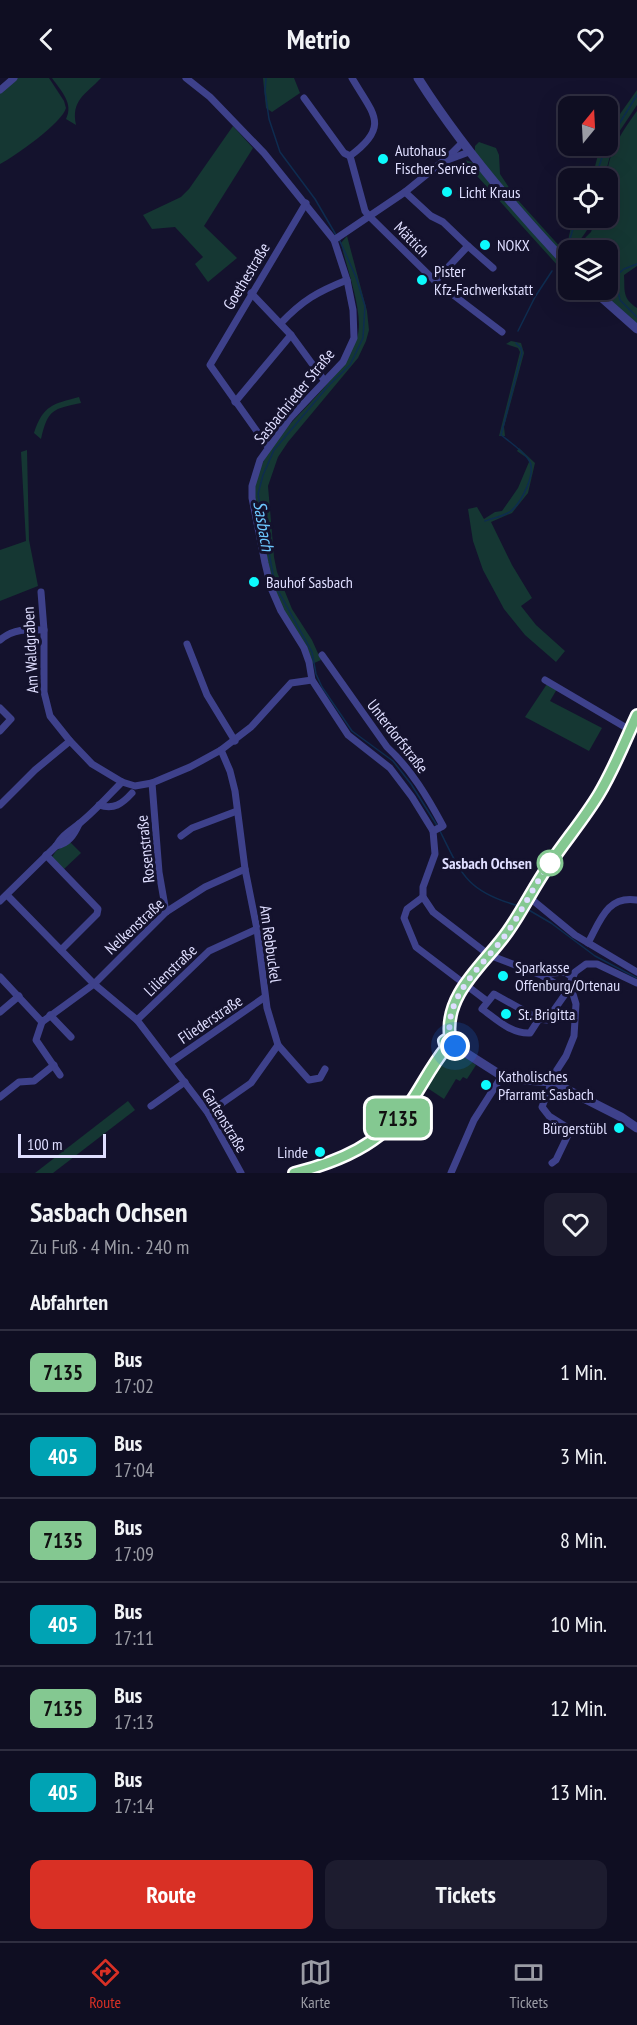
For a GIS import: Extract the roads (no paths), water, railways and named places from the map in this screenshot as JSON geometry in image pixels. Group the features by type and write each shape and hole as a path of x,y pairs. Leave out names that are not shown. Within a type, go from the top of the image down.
{"street":[{"path":"0,90 15,78"},
{"name":"Sasbachrieder Straße","path":"186,78 210,97 264,153 335,240 353,310 354,338 343,362 290,418 268,447 260,460 252,486 252,498 271,588 281,611 304,648 312,680 348,735 390,768 437,830"},
{"path":"350,156 372,137 375,124 374,117 352,78"},
{"path":"418,78 469,152 558,254"},
{"name":"Mättich","path":"304,98 344,153 350,156 365,211 369,216 435,281 502,332"},
{"name":"Mättich","path":"335,240 405,192 442,162 462,142"},
{"name":"Mättich","path":"442,162 469,152"},
{"name":"Mättich","path":"405,192 431,216 443,222 493,268"},
{"name":"Goethestraße","path":"235,402 210,364 306,203"},
{"name":"Mättich","path":"435,281 468,246"},
{"path":"281,323 300,304 319,291 347,280"},
{"path":"251,293 291,334 324,380"},
{"path":"604,300 637,329"},
{"path":"268,447 235,402 291,334"},
{"name":"Am Waldgraben","path":"41,592 44,630 44,692 50,716 92,764 122,782"},
{"path":"0,640 20,629 44,630"},
{"path":"187,644 207,695 235,741"},
{"name":"Unterdorfstraße","path":"322,655 387,747 401,759 421,787 443,826 437,830"},
{"path":"0,901 56,846 59,839 79,824 122,782 135,786 152,783 190,768 235,741 291,683 312,680"},
{"path":"545,680 630,729"},
{"path":"0,708 11,719 0,731"},
{"path":"295,1173 341,1159 364,1146 386,1130 406,1108 455,1040 450,1037 451,1017 456,1001 466,984 520,914 547,867 600,792 637,715"},
{"path":"0,805 35,770 70,741"},
{"name":"Am Rebbuckel","path":"221,750 235,791 245,869 257,929 265,997 278,1045"},
{"name":"Rosenstraße","path":"152,783 159,872 166,912"},
{"path":"99,805 108,808 116,806 132,793"},
{"path":"181,836 192,828 237,811"},
{"path":"437,830 435,854 423,887 423,897 433,912 489,955 541,975 573,994 576,1004 574,1036 542,1107 549,1116 568,1128 568,1135 556,1160 552,1163"},
{"path":"46,855 98,909 97,914 61,950"},
{"name":"Nelkenstraße","path":"42,1022 94,984 166,912 205,887 245,869"},
{"name":"Gartenstraße","path":"7,895 94,984 137,1020 208,1113 241,1173"},
{"path":"423,897 405,913 404,918 412,941 416,947 487,1001"},
{"path":"528,900 575,935 637,972"},
{"path":"588,943 606,910 616,901 637,900"},
{"name":"Lilienstraße","path":"137,1020 209,951 257,929"},
{"path":"539,1018 530,1033 507,1027 482,1009 494,994 539,1018 548,1020 567,990 572,976 586,964 597,964 637,983"},
{"path":"541,975 565,972 572,976"},
{"path":"0,976 42,1022 36,1040 60,1075"},
{"path":"0,1012 19,996"},
{"name":"Fliederstraße","path":"171,1062 265,997"},
{"path":"50,1016 71,1037"},
{"path":"208,1113 251,1083 278,1045 309,1080 320,1078 325,1069"},
{"path":"450,1047 502,1076 515,1080 552,1082 621,1117 637,1128"},
{"path":"0,1097 19,1082 34,1081 54,1065"},
{"path":"451,1173 474,1120 502,1076"},
{"name":"Gartenstraße","path":"151,1106 185,1082"}],"waterway":[{"name":"Sasbach","path":"266,78 265,91 269,119 280,152 315,199 336,235"},
{"path":"618,126 637,95"},
{"path":"598,168 603,156"},
{"path":"570,240 573,228"},
{"name":"Sasbach","path":"339,239 356,277 365,306 363,338 350,365 329,385 274,450 258,494 275,585 312,652 316,674 322,687 352,731 393,761 411,784 438,827"},
{"path":"637,264 618,274 616,283 620,300 637,317"},
{"path":"518,331 535,297 552,271"},
{"path":"485,521 511,511 524,494 530,479 529,460 501,435 522,353 516,343"},
{"name":"Sasbach","path":"440,831 461,871 477,888 488,895 519,906"},
{"name":"Sasbach","path":"527,909 551,923 595,956 637,978"}],"place":[{"name":"Autohaus Fischer Service","path":"383,159"},
{"name":"Licht Kraus","path":"447,192"},
{"name":"NOKX","path":"485,245"},
{"name":"Pister Kfz-Fachwerkstatt","path":"422,280"},
{"name":"Bauhof Sasbach","path":"254,582"},
{"name":"Sasbach Ochsen","path":"550,863"},
{"name":"Sparkasse Offenburg/Ortenau","path":"503,976"},
{"name":"St. Brigitta","path":"506,1014"},
{"name":"Katholisches Pfarramt Sasbach","path":"486,1085"},
{"name":"Bürgerstübl","path":"619,1128"},
{"name":"Linde","path":"320,1152"}]}
